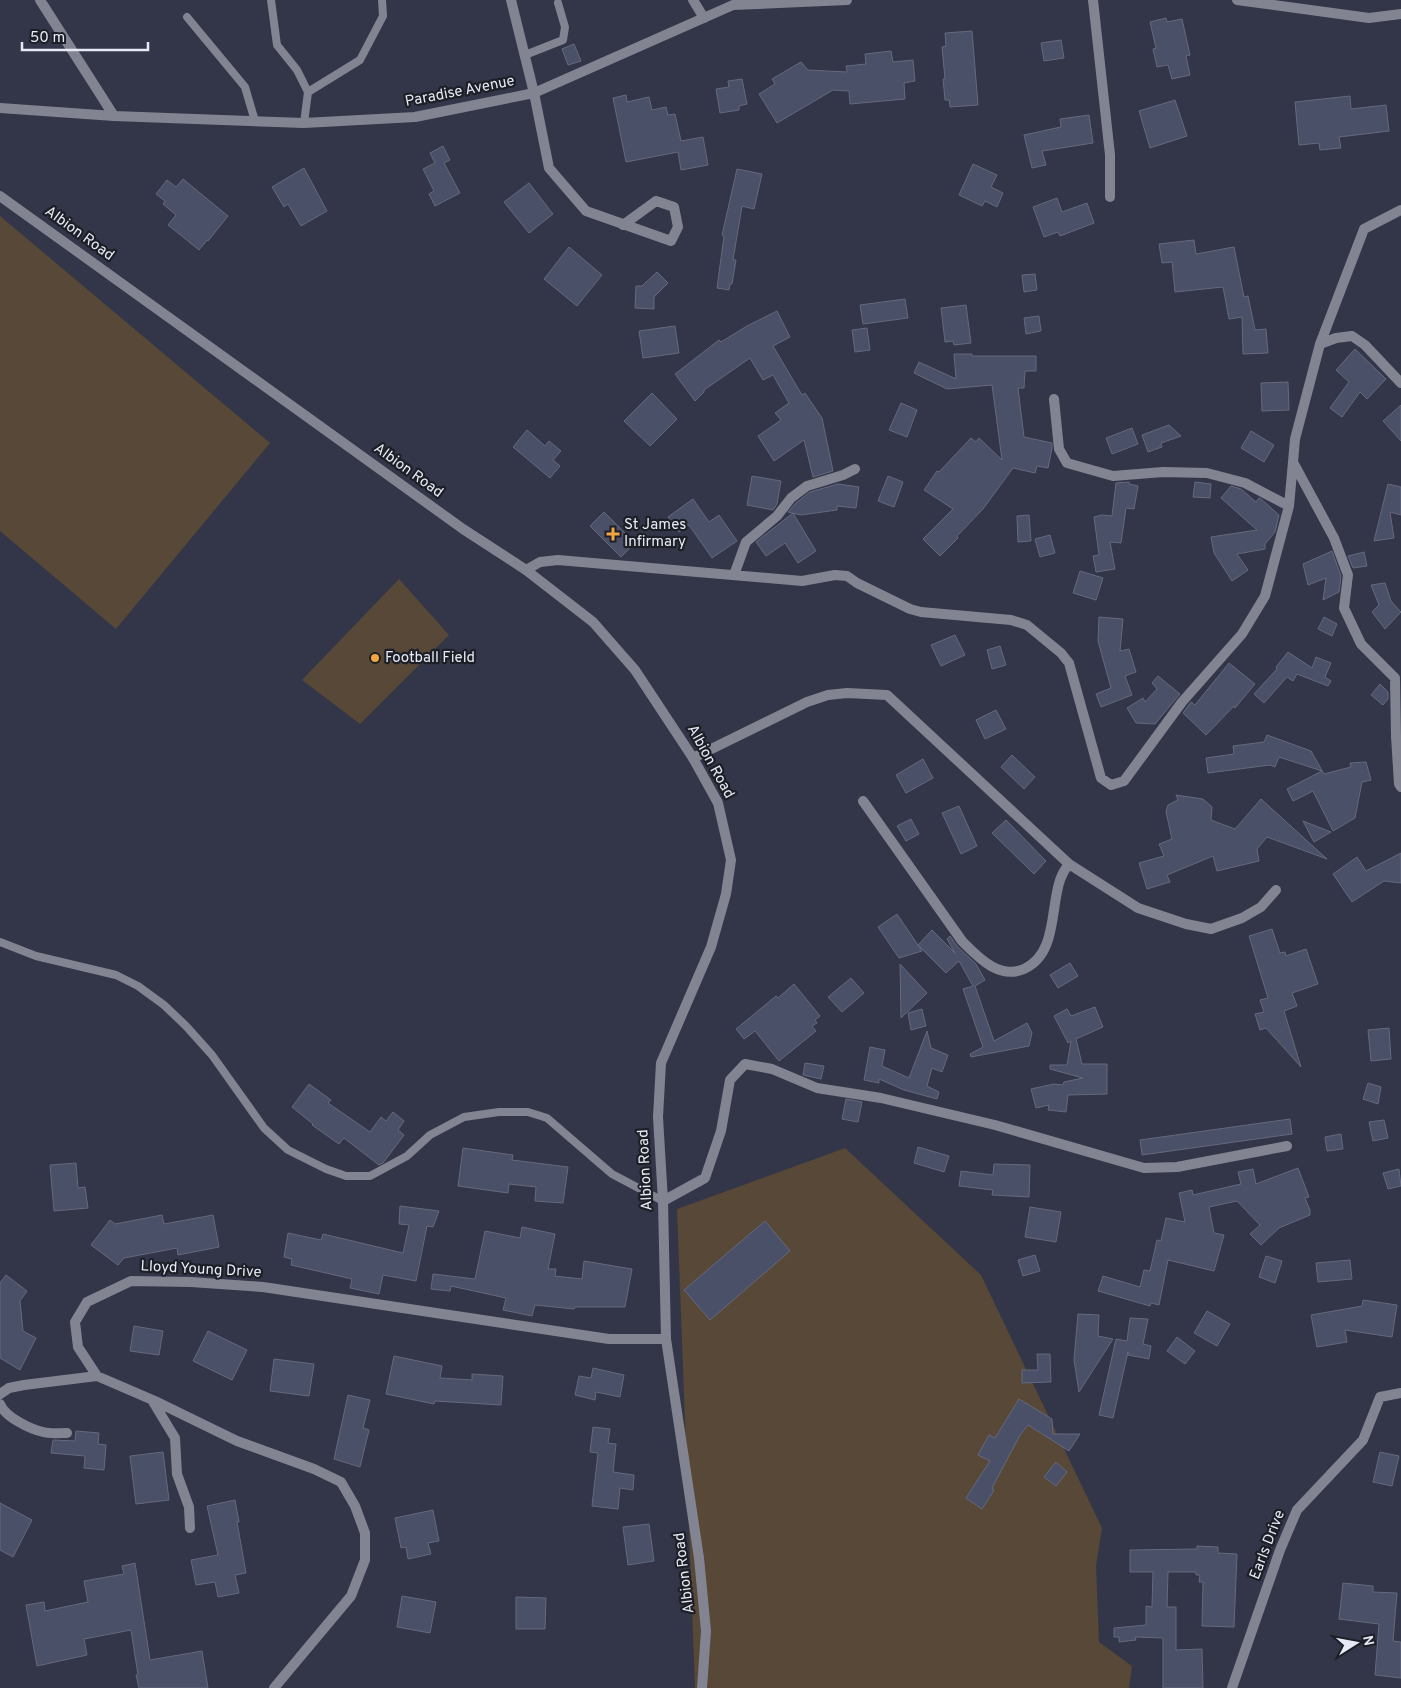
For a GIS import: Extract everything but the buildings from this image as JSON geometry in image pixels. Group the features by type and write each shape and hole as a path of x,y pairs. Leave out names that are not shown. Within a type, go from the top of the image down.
{"street":[{"path":"40,0 114,116"},
{"path":"510,0 534,93 549,168 586,211 623,225 671,241 678,227 674,206 656,201 623,225"},
{"path":"693,0 704,18"},
{"name":"Paradise Avenue","path":"0,108 114,116 304,123 415,117 534,93 733,5 848,0"},
{"path":"1093,0 1110,155 1110,197"},
{"path":"1237,0 1369,18 1401,14"},
{"name":"Albion Road","path":"0,196 463,529 526,570 593,622 634,670 693,758 718,803 731,860 726,894 711,947 661,1063 658,1117 663,1201 666,1340 699,1558 706,1631 702,1688"},
{"path":"526,570 540,562 558,560 802,581 835,575 847,576 857,583 910,609 921,612 1011,620 1027,626 1061,653 1069,663 1101,778 1111,785 1124,781 1182,702 1242,634 1266,596 1289,506 1295,439 1320,344 1364,229 1401,210"},
{"path":"1320,344 1336,338 1352,336 1365,345 1401,383"},
{"path":"1054,399 1059,449 1067,463 1113,476 1163,472 1207,473 1245,483 1289,506"},
{"path":"1293,462 1334,538 1348,575 1344,608 1361,644 1395,678 1396,736 1399,784 1401,787"},
{"path":"734,575 746,542 777,516 791,498 807,486 843,475 854,469"},
{"path":"693,758 806,702 828,696 847,694 887,696 1069,864 1138,908 1186,924 1211,929 1242,918 1261,907 1276,890"},
{"path":"863,800 962,941 979,958 997,969 1009,972 1020,971 1032,965 1042,954 1051,932 1059,882 1069,864"},
{"path":"663,1201 705,1178 721,1131 730,1080 745,1064 772,1069 817,1088 881,1098 995,1125 1144,1168 1178,1167 1287,1146"},
{"name":"Lloyd Young Drive","path":"97,1376 78,1346 75,1322 87,1302 131,1281 191,1282 262,1287 609,1338 666,1340"},
{"path":"0,1394 9,1388 24,1385 97,1376 152,1399 238,1441 314,1469 341,1482 355,1506 365,1533 365,1560 351,1596 274,1688"},
{"name":"Earls Drive","path":"1232,1688 1280,1550 1297,1510 1363,1440 1380,1397 1401,1393"},
{"path":"152,1399 175,1438 177,1474 189,1507 190,1528"},
{"path":"0,1404 2,1410 17,1421 42,1432 67,1433"}],"lane":[{"path":"271,0 277,45 296,70 308,92 304,123"},
{"path":"308,92 360,60 383,16 382,0"},
{"path":"525,55 563,40 566,27 558,3"},
{"path":"187,17 246,87 255,121"},
{"path":"0,942 36,956 116,975 138,986 164,1005 212,1055 264,1128 288,1150 326,1169 346,1176 370,1176 407,1156 430,1134 464,1117 499,1112 528,1112 547,1118 612,1174 663,1201"}],"shaded area":[{"path":"0,216 270,443 116,629 0,531"},
{"name":"Football Field","path":"399,579 449,635 360,724 302,680"},
{"path":"845,1148 981,1275 1102,1528 1096,1566 1099,1642 1132,1666 1129,1688 695,1688 677,1209"}],"place":[{"name":"St James Infirmary","path":"613,534"},
{"name":"Football Field","path":"375,658"}]}
